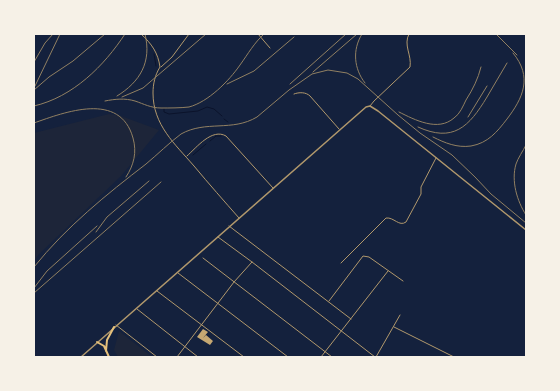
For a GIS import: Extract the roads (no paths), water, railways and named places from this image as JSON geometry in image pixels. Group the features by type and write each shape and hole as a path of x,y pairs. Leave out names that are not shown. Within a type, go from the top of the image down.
{"highway":[{"path":"106,351 107,340 115,326"},
{"path":"97,342 103,344 109,357"}],"street":[{"path":"141,34 152,44 158,56 160,67"},
{"path":"189,34 172,57 160,67 157,72 152,91 155,112 159,123 168,136 239,218"},
{"path":"258,34 270,48"},
{"path":"81,357 361,110 370,106 374,100 410,67 411,60 407,41 409,34"},
{"path":"294,94 306,93 310,96 340,130"},
{"path":"370,106 526,230"},
{"path":"186,157 212,134 223,134 273,188"},
{"path":"341,263 386,218 392,218 400,224 406,222 421,194 421,187 436,158"},
{"path":"229,226 351,319"},
{"path":"217,237 252,262 375,357 400,315"},
{"path":"328,302 363,256 369,257 403,280"},
{"path":"203,258 332,357"},
{"path":"177,357 234,282 252,262"},
{"path":"321,357 388,271"},
{"path":"177,272 288,357"},
{"path":"156,290 244,357"},
{"path":"136,308 198,357"},
{"path":"115,326 157,357"},
{"path":"394,327 454,357"}],"waterway":[{"path":"154,54 156,66"},
{"path":"164,109 164,112 169,114 198,111 207,107 214,109 222,116"},
{"path":"224,119 228,122"},
{"path":"210,141 216,136 221,136"},
{"path":"193,155 206,144"}],"railway":[{"path":"34,62 45,43 53,34"},
{"path":"35,86 60,34"},
{"path":"34,90 49,77 73,61 105,34"},
{"path":"34,106 48,102 62,95 86,79 117,46 125,34"},
{"path":"117,96 138,78 142,70 147,54 145,34"},
{"path":"122,97 143,88 206,34"},
{"path":"105,101 128,99 157,108 189,107 203,101 218,90 264,34"},
{"path":"290,84 346,34"},
{"path":"313,72 357,34"},
{"path":"362,34 357,46 356,59 358,72 365,83"},
{"path":"496,34 517,55"},
{"path":"227,84 254,71 294,37"},
{"path":"433,137 451,144 471,146 487,140 496,132 518,103 524,87 523,70 513,53"},
{"path":"418,127 430,132 441,133 459,129 466,124 474,117 507,63"},
{"path":"399,112 426,123 441,124 448,122 461,110 475,84 481,67"},
{"path":"34,267 46,252 87,212 181,134 190,130 209,126 238,124 248,121 257,117 289,90 312,74 328,70 347,73 358,79 420,133 452,155 491,194 526,223"},
{"path":"468,117 487,86"},
{"path":"34,123 61,114 90,109 104,110 116,114 126,123 133,138 135,148 131,168 126,177"},
{"path":"526,145 516,164 514,177 520,204 526,215"},
{"path":"96,232 107,217 149,181"},
{"path":"34,293 161,182"},
{"path":"34,288 47,271 97,226"}]}
